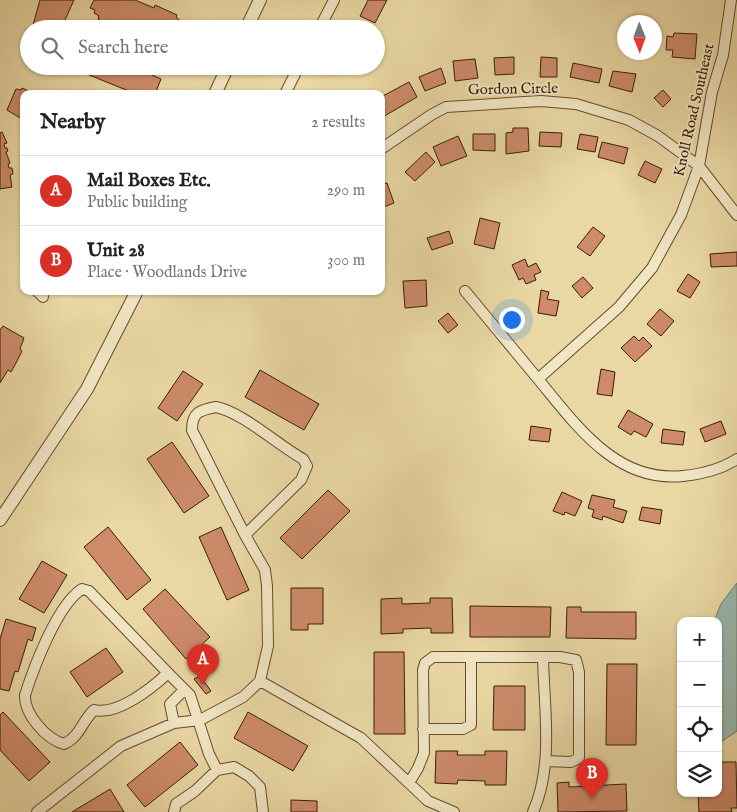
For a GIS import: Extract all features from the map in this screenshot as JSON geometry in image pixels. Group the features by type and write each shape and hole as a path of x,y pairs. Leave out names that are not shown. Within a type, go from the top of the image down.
{"street":[{"path":"250,20 260,0"},
{"path":"324,20 334,0"},
{"name":"Knoll Road Southeast","path":"538,379 619,307 652,268 682,215 699,166 712,92 723,55 732,5"},
{"path":"216,90 224,75"},
{"path":"287,90 294,75"},
{"name":"Gordon Circle","path":"385,145 446,107 541,101 576,104 629,120 658,136 699,166 737,215"},
{"path":"465,291 590,440 620,463 641,473 669,478 698,475 725,467 737,459"},
{"path":"0,520 87,389 135,295"},
{"path":"37,812 121,746 174,723 200,720 243,697 260,681 268,646 265,570 245,535 192,430 193,417 198,411 216,407 225,409 248,421 303,459 307,466 301,480 245,535"},
{"path":"168,673 146,693 102,712 94,710 86,718 76,736 64,744 48,734 37,723 25,702 28,688 52,628 74,594 82,589 89,591 190,695 200,720 209,754 217,770"},
{"path":"409,783 424,753 423,670 425,664 433,657 570,658 576,660 579,672 579,758 571,762 545,761"},
{"path":"423,729 463,729 471,725 471,657"},
{"path":"532,812 541,786 545,761 543,658"},
{"path":"260,681 361,738 428,801 454,812"},
{"path":"174,723 170,704 184,690"},
{"path":"174,812 176,804 195,791 217,770 234,768 253,780 262,792 263,812"}],"water":[{"path":"737,583 737,731 722,741 722,617 716,617 721,604"}],"building":[{"path":"40,0 74,0 65,20 34,20"},
{"path":"94,0 135,0 154,8 155,5 177,15 176,17 179,20 100,20 98,19 99,16 94,13 95,10 90,8"},
{"path":"368,0 387,0 377,20 369,20 360,16"},
{"path":"674,33 697,34 695,59 672,57 673,50 666,50 667,36 673,37"},
{"path":"514,57 514,74 495,75 494,58"},
{"path":"541,57 557,58 557,77 540,77"},
{"path":"475,59 478,78 455,81 453,61"},
{"path":"573,63 602,69 599,83 570,77"},
{"path":"441,68 446,83 425,91 419,77"},
{"path":"613,71 636,74 632,92 609,86"},
{"path":"89,75 152,75 161,79 157,90 126,90"},
{"path":"409,82 417,97 385,116 385,95"},
{"path":"16,89 21,90 20,118 7,110"},
{"path":"663,90 671,99 663,107 654,98"},
{"path":"513,128 528,128 529,151 506,154 506,133 513,132"},
{"path":"2,132 7,143 4,144 8,151 6,152 10,163 8,164 9,168 12,168 13,174 10,175 12,187 0,189 0,133"},
{"path":"540,132 562,133 561,147 539,146"},
{"path":"473,134 495,134 495,151 473,150"},
{"path":"580,134 598,137 595,152 577,149"},
{"path":"458,136 467,156 441,166 433,147"},
{"path":"602,142 628,148 624,164 598,157"},
{"path":"426,152 435,162 415,181 405,172"},
{"path":"645,161 662,169 655,183 638,175"},
{"path":"387,183 394,203 385,206 385,184"},
{"path":"480,218 500,223 494,249 474,244"},
{"path":"593,227 605,236 590,256 577,247"},
{"path":"449,231 453,243 432,250 427,238"},
{"path":"737,252 737,266 711,267 710,254"},
{"path":"525,259 528,267 536,263 541,272 534,275 536,280 526,284 523,278 519,280 512,265"},
{"path":"688,274 700,282 690,298 677,291"},
{"path":"583,277 593,288 582,298 572,286"},
{"path":"426,280 427,306 405,308 403,281"},
{"path":"541,290 549,292 547,299 559,301 556,316 538,313"},
{"path":"660,309 674,321 661,336 647,324"},
{"path":"448,313 458,325 448,333 438,321"},
{"path":"3,326 24,338 20,349 22,351 16,363 11,372 8,370 0,383 0,330"},
{"path":"634,336 639,341 643,337 652,346 635,362 621,348"},
{"path":"601,369 615,372 612,396 597,394"},
{"path":"260,370 319,404 304,430 245,397"},
{"path":"183,371 203,384 177,421 158,408"},
{"path":"628,410 653,424 646,437 634,431 631,435 618,427"},
{"path":"721,421 726,434 705,442 700,429"},
{"path":"531,426 551,429 549,442 529,440"},
{"path":"663,429 685,432 683,445 661,443"},
{"path":"172,442 209,496 184,513 147,459"},
{"path":"328,490 350,511 302,559 280,538"},
{"path":"562,492 582,501 575,516 565,512 564,515 553,511"},
{"path":"592,495 615,500 613,507 627,511 623,523 603,516 602,520 592,517 594,510 588,508"},
{"path":"642,507 662,510 660,524 639,520"},
{"path":"108,527 151,580 127,600 84,547"},
{"path":"221,527 249,590 227,600 199,537"},
{"path":"42,561 67,575 44,613 19,599"},
{"path":"291,588 323,588 323,624 308,624 308,630 291,630"},
{"path":"165,589 210,637 186,659 143,609"},
{"path":"402,598 402,604 430,603 430,598 452,598 453,633 431,633 431,628 403,629 403,633 381,634 381,599"},
{"path":"470,606 551,607 550,637 470,637"},
{"path":"567,607 581,607 581,612 636,612 636,639 566,638"},
{"path":"6,619 36,628 32,641 28,639 18,672 15,671 9,691 0,689 0,639"},
{"path":"106,648 123,672 87,697 70,672"},
{"path":"374,652 404,652 405,734 374,734"},
{"path":"607,664 637,664 636,745 606,745"},
{"path":"200,676 211,691 206,694 194,679"},
{"path":"494,686 525,686 525,730 493,730"},
{"path":"3,712 50,762 29,781 0,750 0,715"},
{"path":"248,712 308,746 293,771 234,738"},
{"path":"180,742 198,765 145,807 127,785"},
{"path":"436,751 458,751 457,755 485,755 485,751 507,751 506,785 485,785 485,781 458,780 457,784 435,783"},
{"path":"722,762 736,762 737,808 731,808 732,812 699,812 698,797 722,797"},
{"path":"569,782 569,787 626,784 627,811 558,812 557,783"},
{"path":"110,789 124,812 72,812"},
{"path":"291,800 317,801 317,812 291,812"}],"place":[{"name":"Mail Boxes Etc.","path":"203,685"},
{"name":"Unit 28","path":"592,799"}]}
